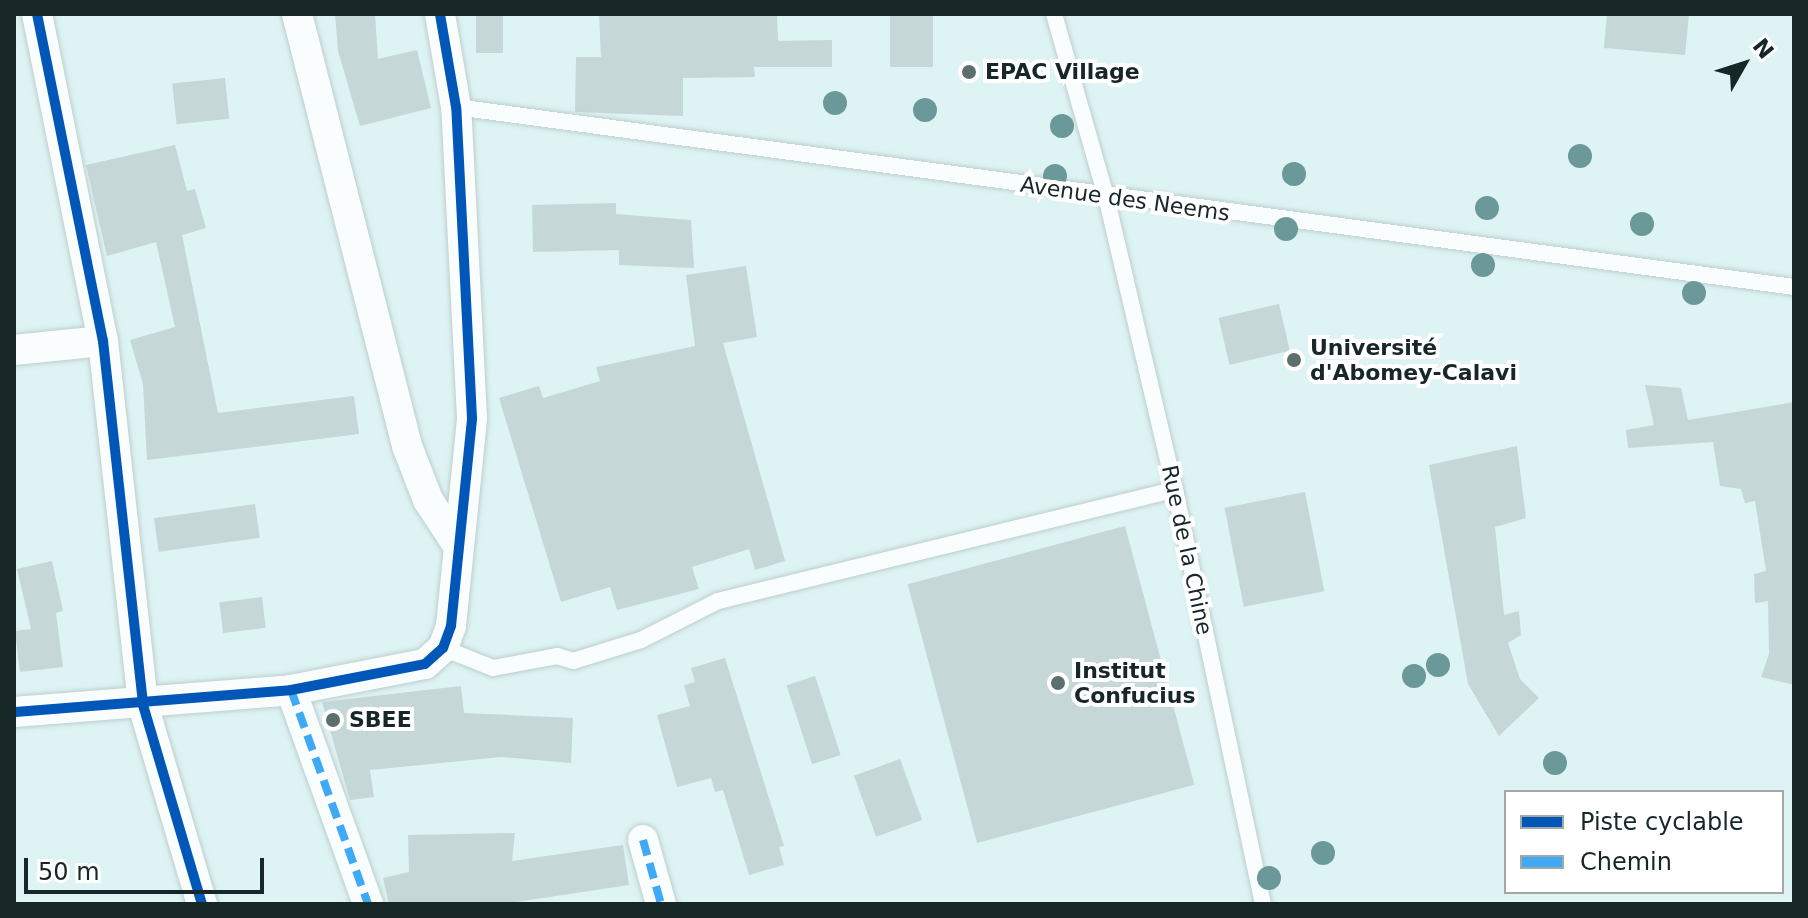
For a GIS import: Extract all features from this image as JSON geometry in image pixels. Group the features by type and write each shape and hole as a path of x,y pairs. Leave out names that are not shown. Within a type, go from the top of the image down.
{"street":[{"path":"37,14 103,341 143,705 202,904"},
{"path":"297,14 407,446 428,500 455,541"},
{"path":"14,712 143,705 291,690 425,664 443,648 451,626 455,541 472,418 456,107 440,14"},
{"path":"14,350 103,341"},
{"path":"291,690 368,904"},
{"path":"643,840 661,904"}],"lane":[{"name":"Rue de la Chine","path":"1054,14 1106,196 1175,490 1263,904"},
{"name":"Avenue des Neems","path":"456,107 1794,287"},
{"path":"443,648 493,668 557,656 573,661 641,640 718,601 1175,490"}],"building":[{"path":"335,14 375,14 378,59 417,50 431,108 360,126 338,51"},
{"path":"476,14 503,14 503,53 476,53"},
{"path":"599,14 777,14 778,41 832,40 832,67 754,67 755,77 683,78 683,116 575,112 576,57 601,57"},
{"path":"890,14 933,14 933,67 890,67"},
{"path":"1607,14 1689,14 1685,55 1604,48"},
{"path":"225,78 229,119 177,124 172,84"},
{"path":"175,145 187,191 195,189 206,228 182,235 218,413 354,396 359,434 147,460 143,384 130,340 175,327 156,242 107,256 86,165"},
{"path":"616,203 616,214 691,220 694,268 619,265 619,250 533,252 532,205"},
{"path":"746,266 757,337 723,343 785,561 755,570 749,549 692,567 699,589 617,610 610,587 561,602 499,398 539,386 543,398 600,381 596,367 695,346 686,275"},
{"path":"1279,304 1290,351 1229,365 1219,318"},
{"path":"1645,385 1681,388 1688,420 1794,402 1794,685 1761,677 1769,654 1768,601 1755,603 1754,574 1766,571 1755,501 1745,503 1741,489 1720,486 1713,442 1628,448 1626,430 1654,425"},
{"path":"1517,446 1526,518 1495,527 1504,615 1519,611 1521,635 1508,643 1520,679 1539,698 1499,736 1468,684 1429,465"},
{"path":"1305,492 1324,591 1244,607 1225,508"},
{"path":"255,504 260,538 159,552 154,518"},
{"path":"1125,526 1194,785 977,843 908,584"},
{"path":"52,561 63,611 56,613 63,667 20,672 15,631 31,629 17,569"},
{"path":"262,597 266,628 223,633 219,602"},
{"path":"725,658 784,846 779,847 784,865 749,875 723,790 715,792 711,778 677,787 657,715 690,706 684,685 695,682 691,668"},
{"path":"815,676 841,755 812,764 786,685"},
{"path":"461,686 464,713 573,718 571,763 501,757 370,770 374,797 350,800 322,702"},
{"path":"900,759 922,820 876,837 854,776"},
{"path":"515,833 512,861 623,845 629,885 503,904 389,904 383,878 409,872 408,835"}],"marked path":[{"path":"291,690 368,904"},
{"path":"643,840 661,904"}],"cycle path":[{"path":"37,14 103,341 143,705 202,904"},
{"path":"14,712 291,690 425,664 443,648 451,626 472,418 456,107 440,14"}],"place":[{"name":"EPAC Village","path":"969,72"},
{"name":"Université d'Abomey-Calavi","path":"1294,360"},
{"name":"Institut Confucius","path":"1058,683"},
{"name":"SBEE","path":"333,720"}]}
